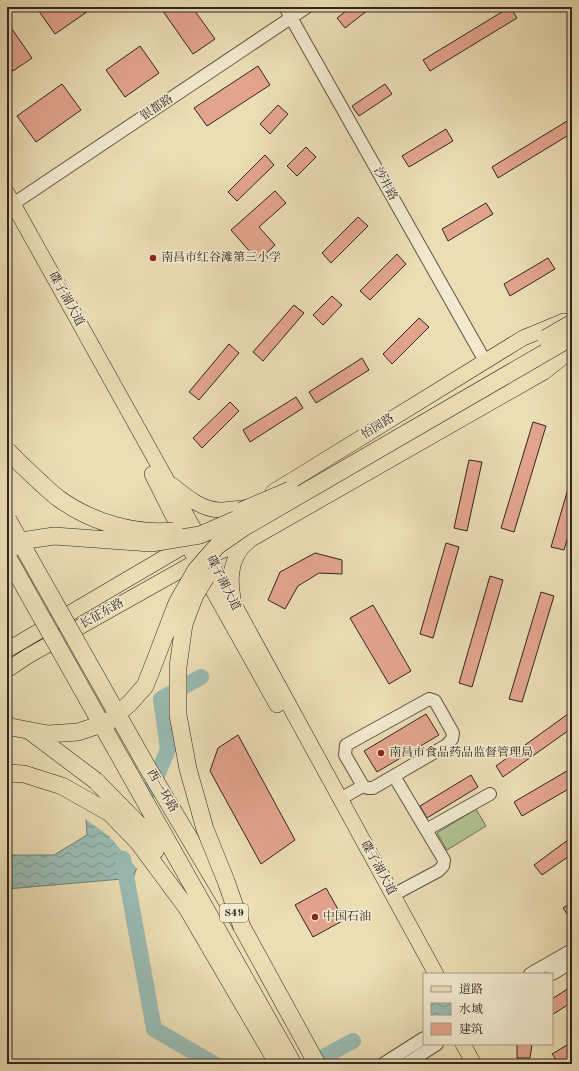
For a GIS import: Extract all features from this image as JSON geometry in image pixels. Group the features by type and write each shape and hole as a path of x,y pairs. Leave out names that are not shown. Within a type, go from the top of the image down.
{"highway":[{"path":"7,724 11,727 48,734 78,732 108,722 129,704 145,686 177,603 196,570 218,546 290,496 572,322"},
{"path":"7,552 21,541 54,536 151,543 200,535 290,496 572,336"},
{"path":"7,450 18,463 58,498 92,518 124,528 160,532 198,528 290,496"},
{"path":"242,927 226,881 205,829 188,769 178,716 178,667 184,624 195,595 214,562 242,534 290,496"},
{"name":"西一环路","path":"7,517 146,765 242,927 318,1064"},
{"name":"西一环路","path":"7,556 293,1064"},
{"path":"7,713 96,781 143,829 278,1064"},
{"path":"7,773 24,774 62,786 110,813 138,842 187,908"}],"main road":[{"name":"碟子湖大道","path":"8,205 193,541 235,606 435,973"},
{"name":"怡园路","path":"193,541 523,338 572,317"},
{"path":"235,606 231,586 233,566 237,553 245,544 253,538 544,372 572,350"},
{"path":"141,571 156,550 162,537 164,487 204,507 219,510 250,506"},
{"path":"203,558 253,538"},
{"name":"长征东路","path":"7,650 193,541"},
{"name":"碟子湖大道","path":"203,558 232,623 424,973"},
{"name":"长征东路","path":"7,670 28,656 203,558"},
{"path":"150,587 188,587 206,597 232,623"},
{"path":"464,1045 474,1064"},
{"path":"473,1045 483,1064"}],"street":[{"name":"沙井路","path":"285,7 485,361"},
{"name":"银都路","path":"8,205 307,7"},
{"path":"429,699 435,701 453,733 452,739 447,745 373,788 363,786 345,755 346,745 429,699"},
{"path":"393,895 438,871 443,866 444,860 394,776"},
{"path":"340,799 363,786"},
{"path":"426,830 490,794"},
{"path":"532,973 572,950"},
{"path":"553,973 572,962"},
{"path":"383,1064 423,1039"},
{"path":"406,1064 435,1045"}],"green space":[{"path":"476,809 486,826 447,850 437,833"}],"water":[{"path":"169,783 133,878 7,889 7,855 54,855 87,835 84,787"}],"pier":[{"path":"169,781 171,783 138,870 109,836 84,818 82,787 84,785"}],"building":[{"path":"36,7 94,7 55,34"},
{"path":"160,7 192,7 215,39 193,54"},
{"path":"351,7 372,7 345,28 337,18"},
{"path":"510,7 517,18 430,71 423,60"},
{"path":"7,22 32,58 13,71 7,61"},
{"path":"140,46 159,73 125,97 106,70"},
{"path":"258,66 270,85 207,126 194,108"},
{"path":"62,84 81,110 36,142 17,116"},
{"path":"385,84 392,94 359,116 352,106"},
{"path":"278,105 288,114 270,134 260,124"},
{"path":"572,118 572,133 498,178 492,167"},
{"path":"446,129 453,141 409,167 402,156"},
{"path":"306,147 316,157 297,176 287,166"},
{"path":"265,155 274,165 237,201 228,192"},
{"path":"275,191 286,203 259,227 275,245 258,261 231,230"},
{"path":"486,203 493,214 448,241 442,229"},
{"path":"358,217 368,226 331,263 322,253"},
{"path":"397,254 406,264 370,300 360,291"},
{"path":"548,258 555,269 510,296 504,284"},
{"path":"332,296 342,305 323,325 313,315"},
{"path":"294,305 304,313 263,361 253,352"},
{"path":"419,318 429,327 392,364 383,354"},
{"path":"229,344 239,353 199,400 189,392"},
{"path":"362,358 369,370 316,403 309,392"},
{"path":"296,397 303,408 250,442 243,430"},
{"path":"230,402 239,411 202,448 193,438"},
{"path":"533,422 546,426 514,532 501,528"},
{"path":"469,460 482,462 467,531 454,528"},
{"path":"570,482 572,483 572,523 564,550 551,547"},
{"path":"446,543 459,547 433,638 420,634"},
{"path":"315,553 342,560 342,574 319,573 298,586 285,609 268,600 280,572"},
{"path":"490,576 503,580 472,687 459,683"},
{"path":"541,592 554,596 522,702 509,699"},
{"path":"373,605 411,671 389,684 350,618"},
{"path":"572,711 572,728 503,777 496,766"},
{"path":"426,714 439,735 377,772 364,751"},
{"path":"238,735 295,840 261,864 210,771 218,748"},
{"path":"572,768 572,787 522,816 514,802"},
{"path":"471,775 478,787 427,818 420,806"},
{"path":"572,837 572,854 542,875 534,865"},
{"path":"326,888 344,920 313,937 295,905"},
{"path":"572,902 572,921 563,908"},
{"path":"572,986 572,1002 553,1014 553,998"},
{"path":"572,1042 572,1058 562,1064 559,1064 552,1054"},
{"path":"517,1045 532,1045 530,1058 517,1058"}],"waterway":[{"path":"151,790 168,749 161,699 201,677"},
{"path":"123,859 154,1029 214,1064"},
{"path":"310,1064 353,1041"}],"place":[{"name":"南昌市红谷滩第三小学","path":"153,258"},
{"name":"南昌市食品药品监督管理局","path":"381,753"},
{"name":"中国石油","path":"315,917"}]}
